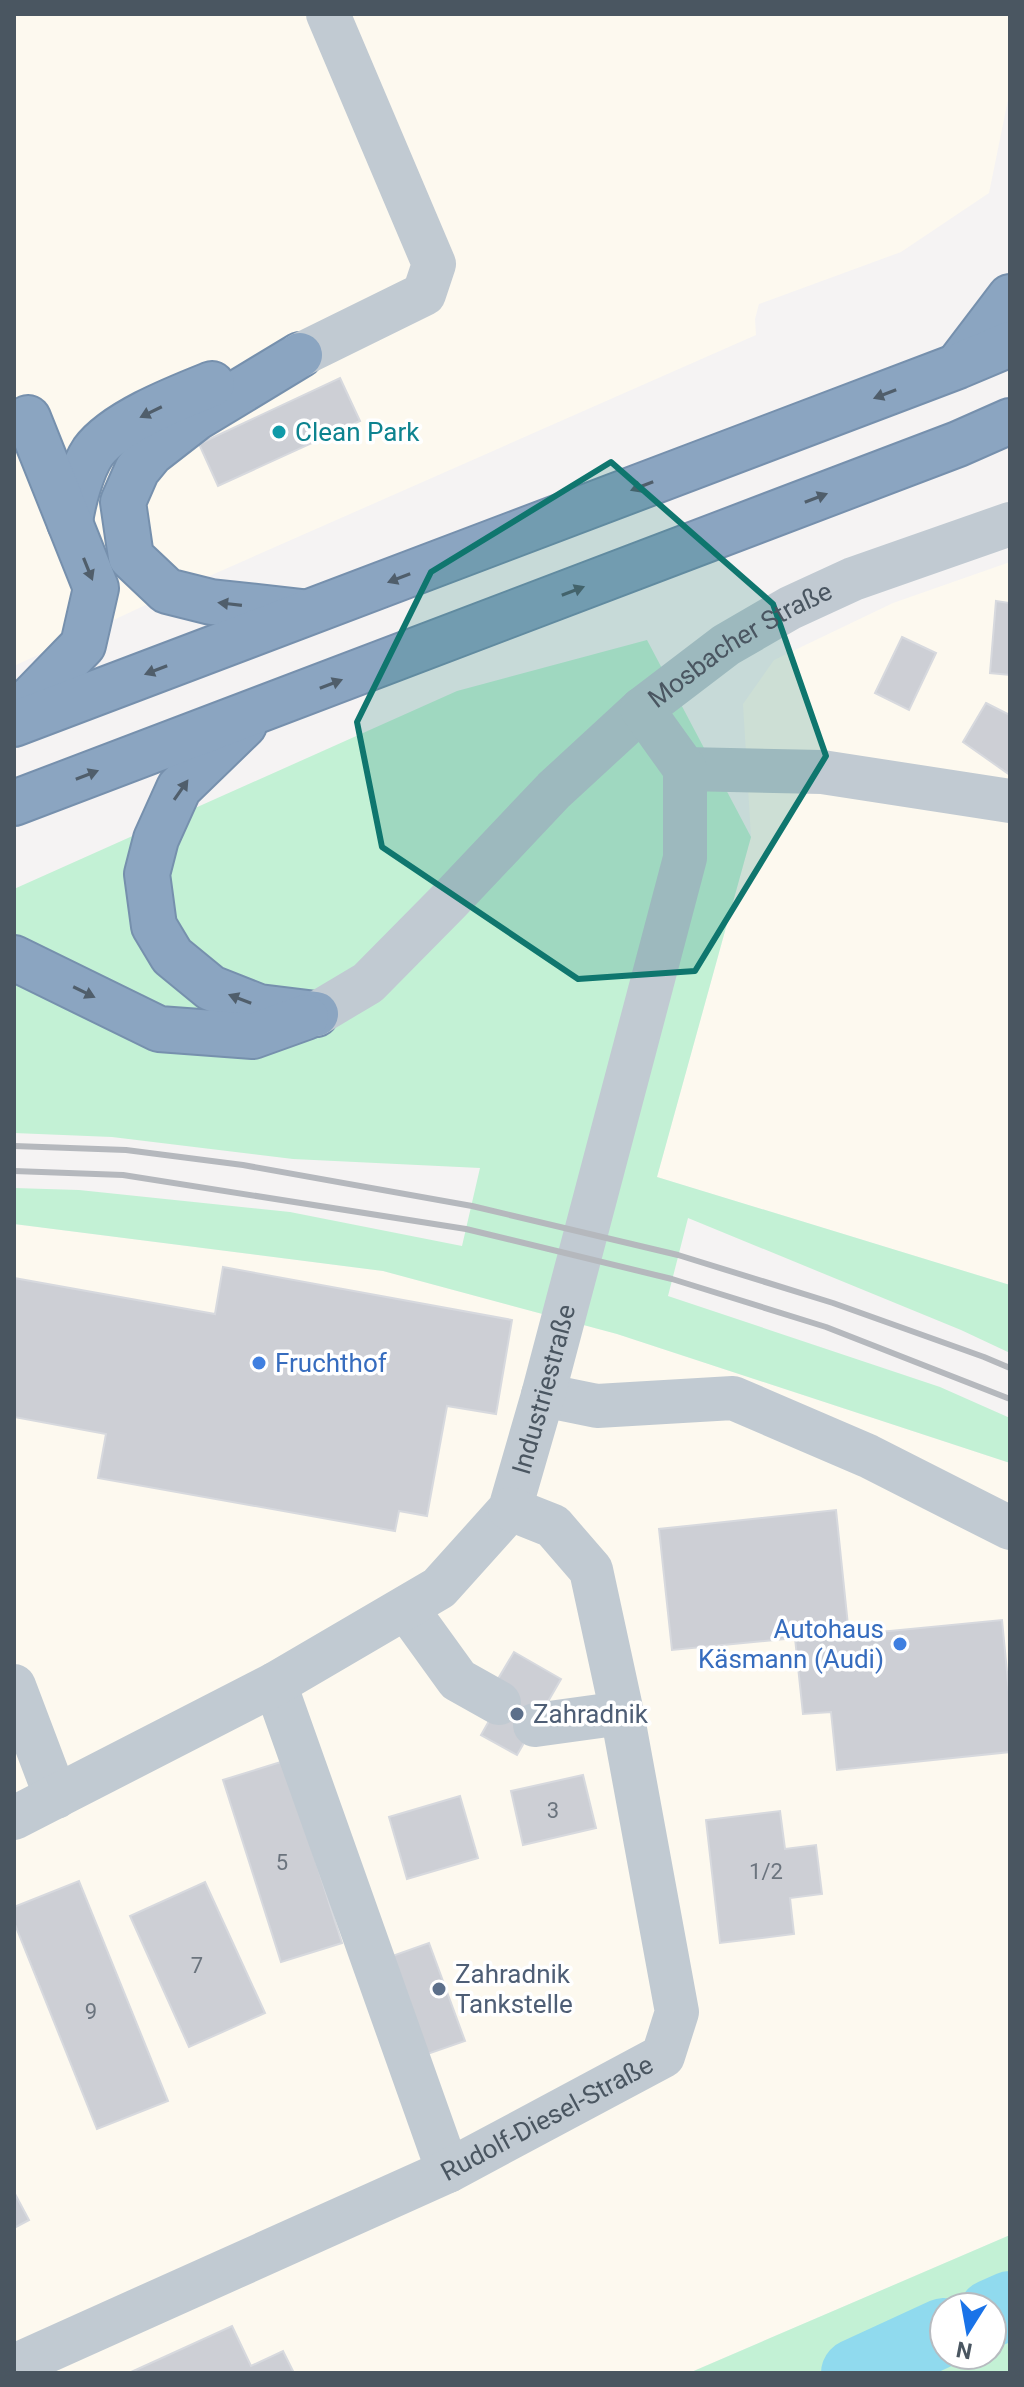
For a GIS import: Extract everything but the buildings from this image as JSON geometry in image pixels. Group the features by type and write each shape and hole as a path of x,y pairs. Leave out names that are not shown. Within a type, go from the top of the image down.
{"highway":[{"path":"958,366 1010,297"},
{"path":"14,724 1010,344"},
{"path":"70,523 73,503 93,453 118,428 284,353 300,355"},
{"path":"300,355 196,418 151,453 137,470 123,502 131,557 167,591 211,602 308,613"},
{"path":"14,716 83,645 96,588 28,418"},
{"path":"14,803 958,444 1010,421"},
{"path":"258,711 179,788 156,839 147,874 154,926 172,956 211,988 259,1007 316,1014"},
{"path":"14,958 159,1029 253,1036 316,1014"}],"street":[{"path":"300,355 424,294 434,264 328,14"},
{"name":"Mosbacher Straße","path":"316,1014 368,983 554,790 642,709 726,645 790,608 853,579 1010,524"},
{"path":"642,709 685,769 822,772 1010,801"},
{"name":"Industriestraße","path":"14,1818 275,1684 439,1588 510,1509 685,858 685,769"},
{"path":"543,1395 597,1406 733,1398 868,1456 1010,1528"},
{"name":"Rudolf-Diesel-Straße","path":"14,2366 448,2171 663,2056 677,2012 622,1713 591,1570 553,1526 510,1509"},
{"path":"406,1608 458,1680 517,1714 622,1713"},
{"path":"275,1684 448,2171"},
{"path":"14,1686 56,1797"}],"highlighted area":[{"path":"611,462 773,604 826,756 695,971 578,979 382,847 357,722 431,572"}],"shaded area":[{"path":"14,14 1010,14 1010,90 989,193 901,252 759,304 755,319 756,335 189,585 14,666"},
{"path":"1010,562 1010,1285 657,1177 751,837 743,704 774,660 893,603"},
{"path":"14,1224 383,1271 617,1334 1010,1463 1010,2235 689,2373 14,2373"}],"green space":[{"path":"647,640 751,837 657,1177 1010,1285 1010,1353 688,1218 668,1296 940,1387 1010,1418 1010,1463 617,1334 383,1271 14,1224 14,1188 79,1190 290,1212 462,1246 480,1168 293,1159 112,1137 14,1133 14,889 457,691"},
{"path":"1010,2235 1010,2373 689,2373"}],"waterway":[{"path":"855,2373 928,2339"}],"railway":[{"path":"14,1146 126,1150 243,1165 472,1206 678,1255 833,1303 1010,1368"},
{"path":"14,1171 123,1175 466,1229 672,1279 826,1327 1010,1399"}],"place":[{"name":"Clean Park","path":"279,432"},
{"name":"Fruchthof","path":"259,1363"},
{"name":"Autohaus Käsmann (Audi)","path":"900,1644"},
{"name":"Zahradnik","path":"517,1714"},
{"name":"Zahradnik Tankstelle","path":"439,1989"}]}
